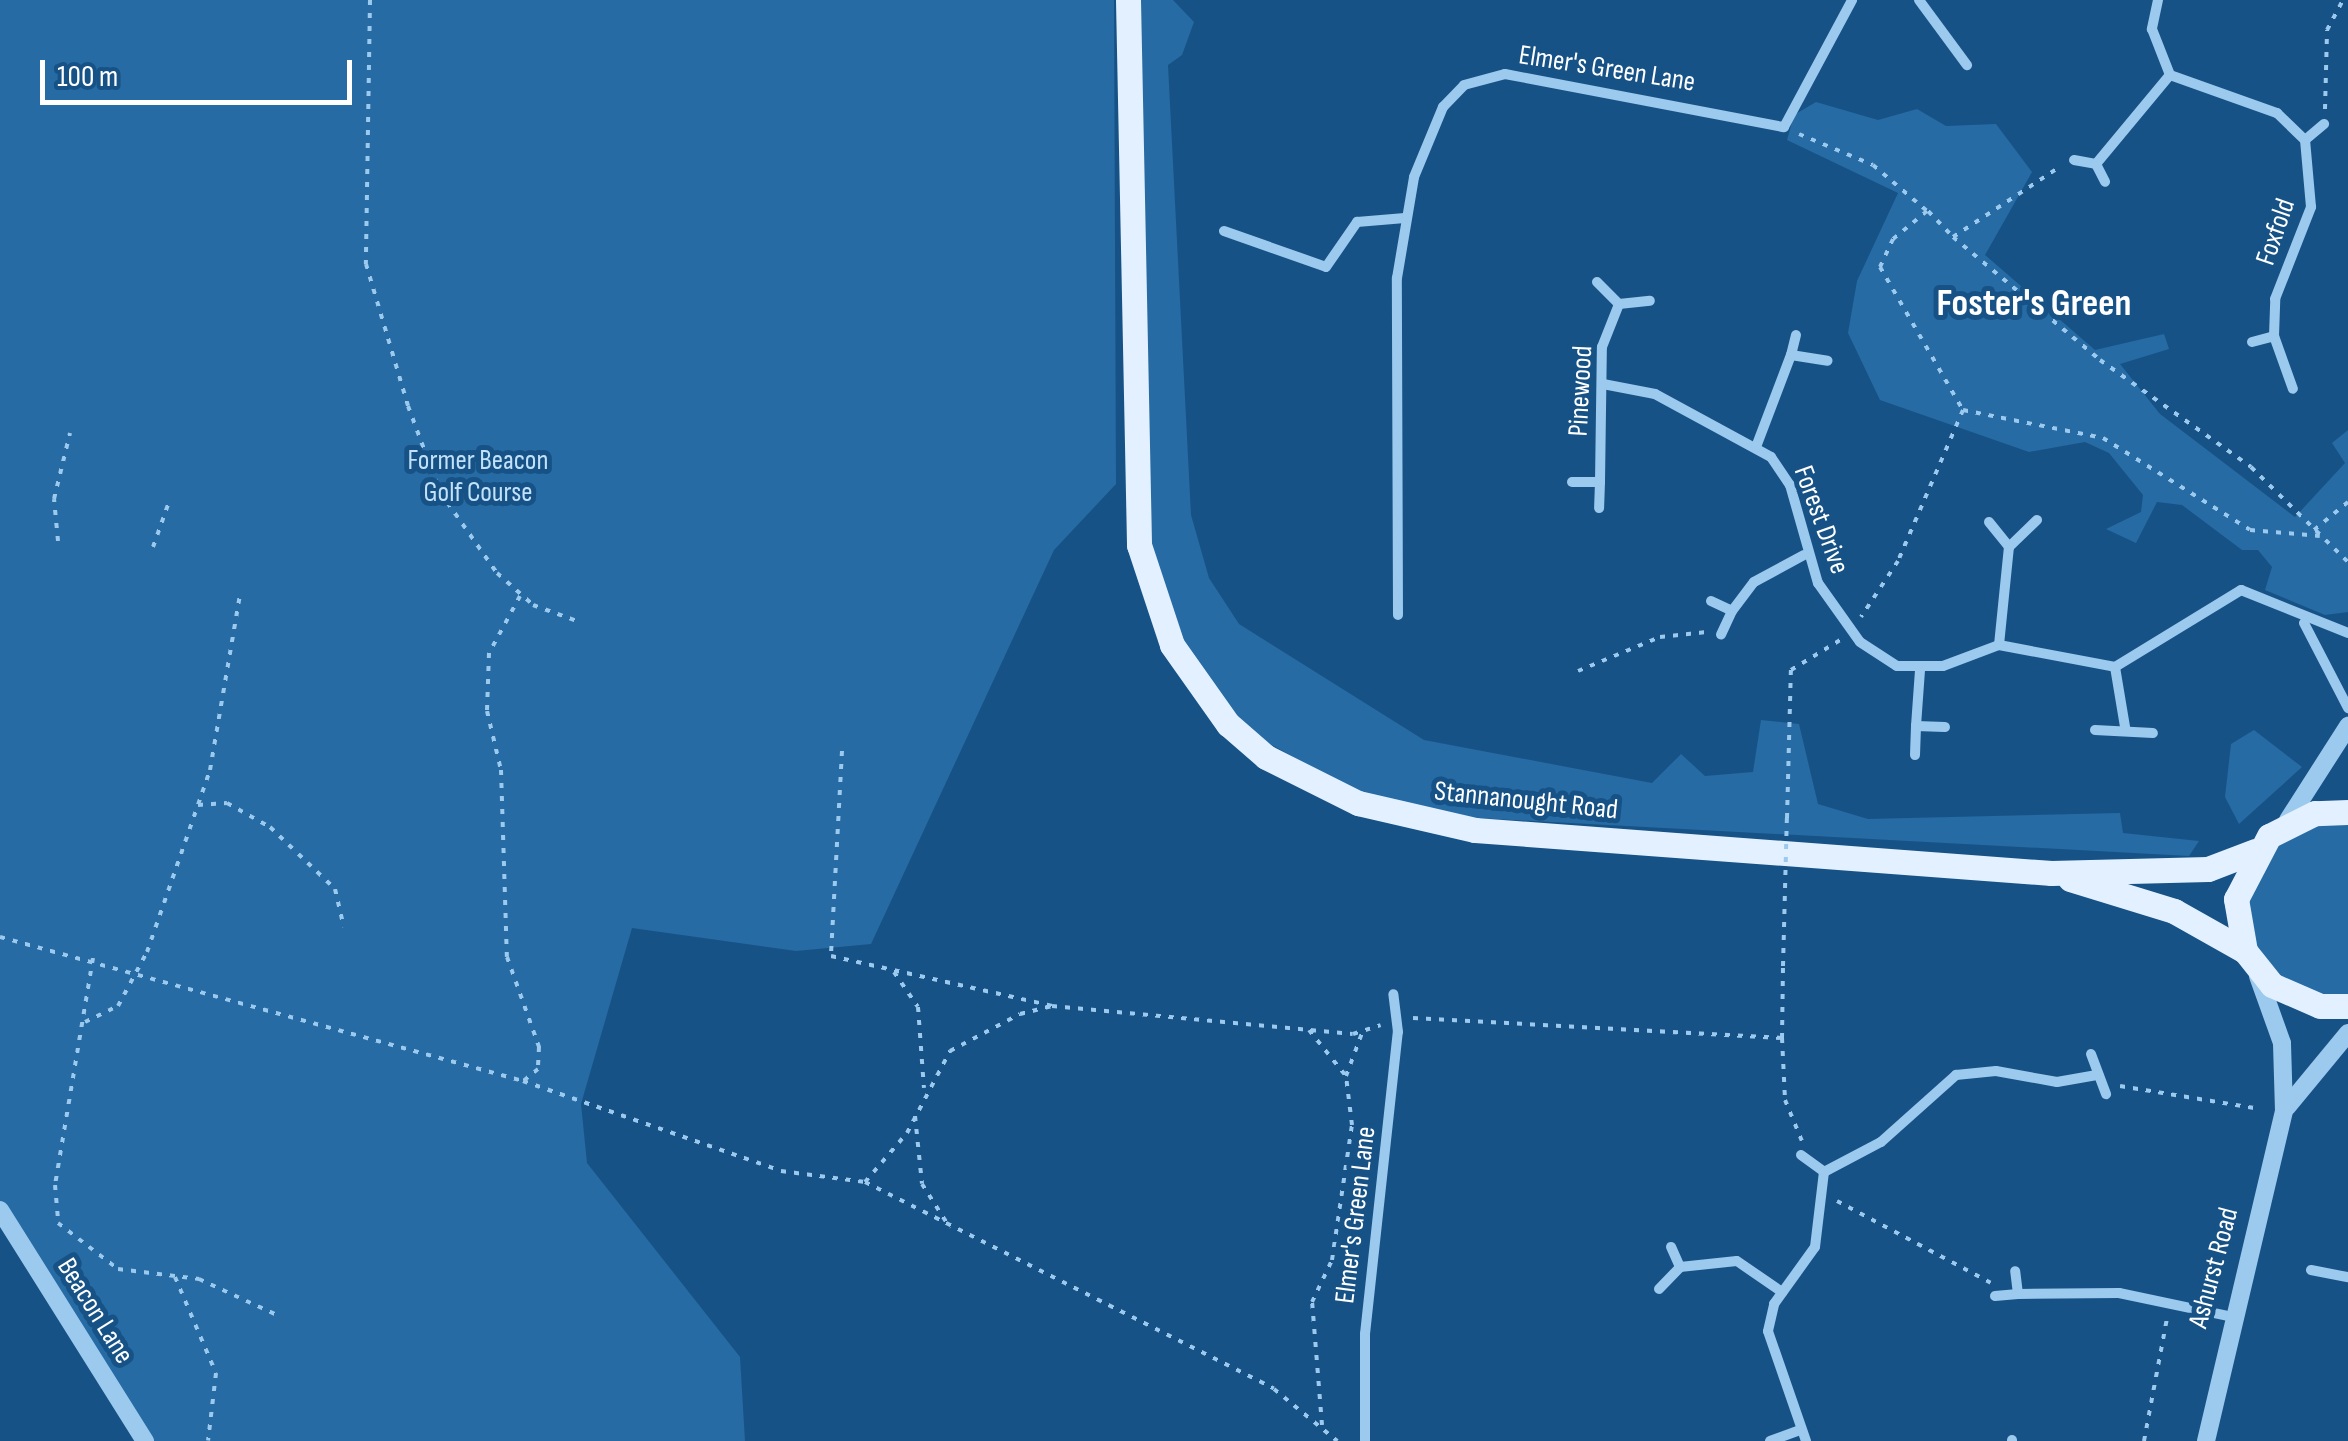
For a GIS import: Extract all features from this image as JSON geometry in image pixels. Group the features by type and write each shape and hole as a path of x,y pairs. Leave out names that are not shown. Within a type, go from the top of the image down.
{"main road":[{"name":"Stannanought Road","path":"1128,0 1138,545 1172,644 1228,724 1266,757 1358,804 1475,830 2051,872 2208,869 2255,851"},
{"path":"2249,958 2236,900 2255,851 2284,824 2348,812"},
{"name":"Stannanought Road","path":"2051,872 2174,911 2249,958 2294,999 2348,1006"}],"street":[{"path":"1780,126 1852,0"},
{"path":"1919,0 1967,65"},
{"path":"2158,0 2152,29 2170,75 2277,113 2305,140 2324,124"},
{"name":"Elmer's Green Lane","path":"1398,615 1405,218 1429,132 1454,94 1479,77 1506,74 1780,126"},
{"path":"2096,164 2170,75"},
{"name":"Foxfold","path":"2294,389 2274,336 2275,299 2312,207 2305,140"},
{"path":"2074,160 2096,164"},
{"path":"2096,164 2105,182"},
{"path":"1224,231 1326,267 1357,222 1405,218"},
{"path":"1597,282 1619,304 1650,301"},
{"name":"Pinewood","path":"1599,508 1602,347 1619,304"},
{"path":"1756,447 1796,335"},
{"path":"2252,342 2274,336"},
{"path":"1791,355 1828,361"},
{"name":"Forest Drive","path":"1603,384 1655,394 1756,447 1790,485 1804,554 1852,631 1877,656 1920,670"},
{"path":"1572,482 1600,482"},
{"path":"1999,645 2009,546 2037,520"},
{"path":"1988,522 2009,546"},
{"path":"1721,635 1732,611 1754,582 1804,554"},
{"path":"1914,755 1920,670 1999,645 2116,667 2225,594 2260,594 2304,622 2348,633"},
{"path":"1711,601 1732,611"},
{"path":"2304,622 2348,708"},
{"path":"2116,667 2125,727"},
{"path":"1916,726 1946,727"},
{"path":"2284,824 2327,772 2348,726"},
{"path":"2095,730 2125,727 2154,733"},
{"name":"Ashurst Road","path":"2206,1441 2228,1316 2284,1112 2282,1043 2249,958"},
{"name":"Elmer's Green Lane","path":"1365,1441 1365,1334 1396,1016 1392,994"},
{"name":"Ashurst Road","path":"2284,1112 2348,1033"},
{"path":"1824,1172 1881,1142 1956,1075 1996,1070 2057,1082 2101,1084 2091,1054"},
{"path":"1801,1155 1824,1172"},
{"path":"1770,1441 1803,1436 1770,1347 1770,1316 1815,1246 1824,1172"},
{"name":"Beacon Lane","path":"0,1210 145,1441"},
{"path":"1671,1248 1680,1266"},
{"path":"1658,1290 1680,1266 1737,1261 1782,1292"},
{"path":"2311,1270 2348,1277"},
{"path":"2016,1271 2018,1294"},
{"path":"1995,1296 2060,1289 2170,1303 2228,1316"}],"path":[{"path":"370,0 369,284 440,492 520,596 580,622"},
{"path":"2324,124 2327,30 2342,0"},
{"path":"1780,126 1873,165 2100,360 2251,467 2348,562"},
{"path":"1953,236 2074,160"},
{"path":"1928,210 1893,239 1880,267 1963,410 2103,438 2250,530 2320,536"},
{"path":"1801,1155 1782,1038 1791,670 1808,668 1852,631 1898,562 1963,410"},
{"path":"58,541 55,490 70,433"},
{"path":"153,546 170,499"},
{"path":"2314,530 2348,502"},
{"path":"86,1022 112,1013 139,970 198,806 198,788 203,783 240,595"},
{"path":"520,596 488,654 487,711 502,770 506,958 540,1053 540,1063 523,1082"},
{"path":"1578,671 1660,637 1721,635"},
{"path":"842,751 831,956 1052,1006 1308,1030 1362,1033 1396,1016 1782,1038"},
{"path":"198,806 227,803 270,827 335,889 344,926"},
{"path":"0,938 93,956 523,1082 781,1172 865,1182 953,1231 1274,1389 1338,1441"},
{"path":"93,956 86,1022 55,1185 58,1223 106,1263 176,1276 279,1316"},
{"path":"865,1182 916,1112 924,1088 918,1006 892,970"},
{"path":"924,1088 969,1037 1052,1006"},
{"path":"1308,1030 1346,1076"},
{"path":"1322,1425 1312,1314 1332,1260 1349,1154 1346,1076 1362,1033"},
{"path":"2101,1084 2254,1108"},
{"path":"916,1112 922,1184 953,1231"},
{"path":"1822,1192 1989,1277 1995,1296"},
{"path":"176,1276 216,1373 208,1441"},
{"path":"2144,1441 2170,1303"}],"green space":[{"name":"Former Beacon Golf Course","path":"0,0 1114,0 1116,484 1054,550 871,944 796,951 632,928 581,1104 587,1163 740,1357 745,1441 145,1441 0,1210"},
{"path":"1134,0 1173,0 1194,22 1182,55 1168,65 1191,515 1209,578 1239,624 1424,740 1652,783 1681,754 1705,776 1753,772 1761,720 1799,724 1818,804 1868,819 2120,813 2123,833 2199,841 2189,856 1458,817 1369,798 1257,737 1178,649 1141,523"},
{"path":"1816,102 1878,120 1917,109 1946,126 1996,124 2032,172 1985,255 2095,350 2164,334 2169,349 2120,364 2160,414 2295,517 2345,463 2332,443 2348,430 2348,612 2325,615 2265,590 2272,567 2258,550 2242,550 2182,505 2157,502 2136,543 2106,529 2141,512 2143,495 2109,453 2085,442 2029,452 1880,400 1848,333 1857,281 1898,193 1787,140 1794,115"},
{"path":"2254,730 2302,767 2239,824 2225,797 2231,744"},
{"path":"2324,823 2348,825 2348,995 2331,997 2289,985 2257,955 2247,891 2283,838"}],"district":[{"name":"Foster's Green","path":"2034,304"}]}
